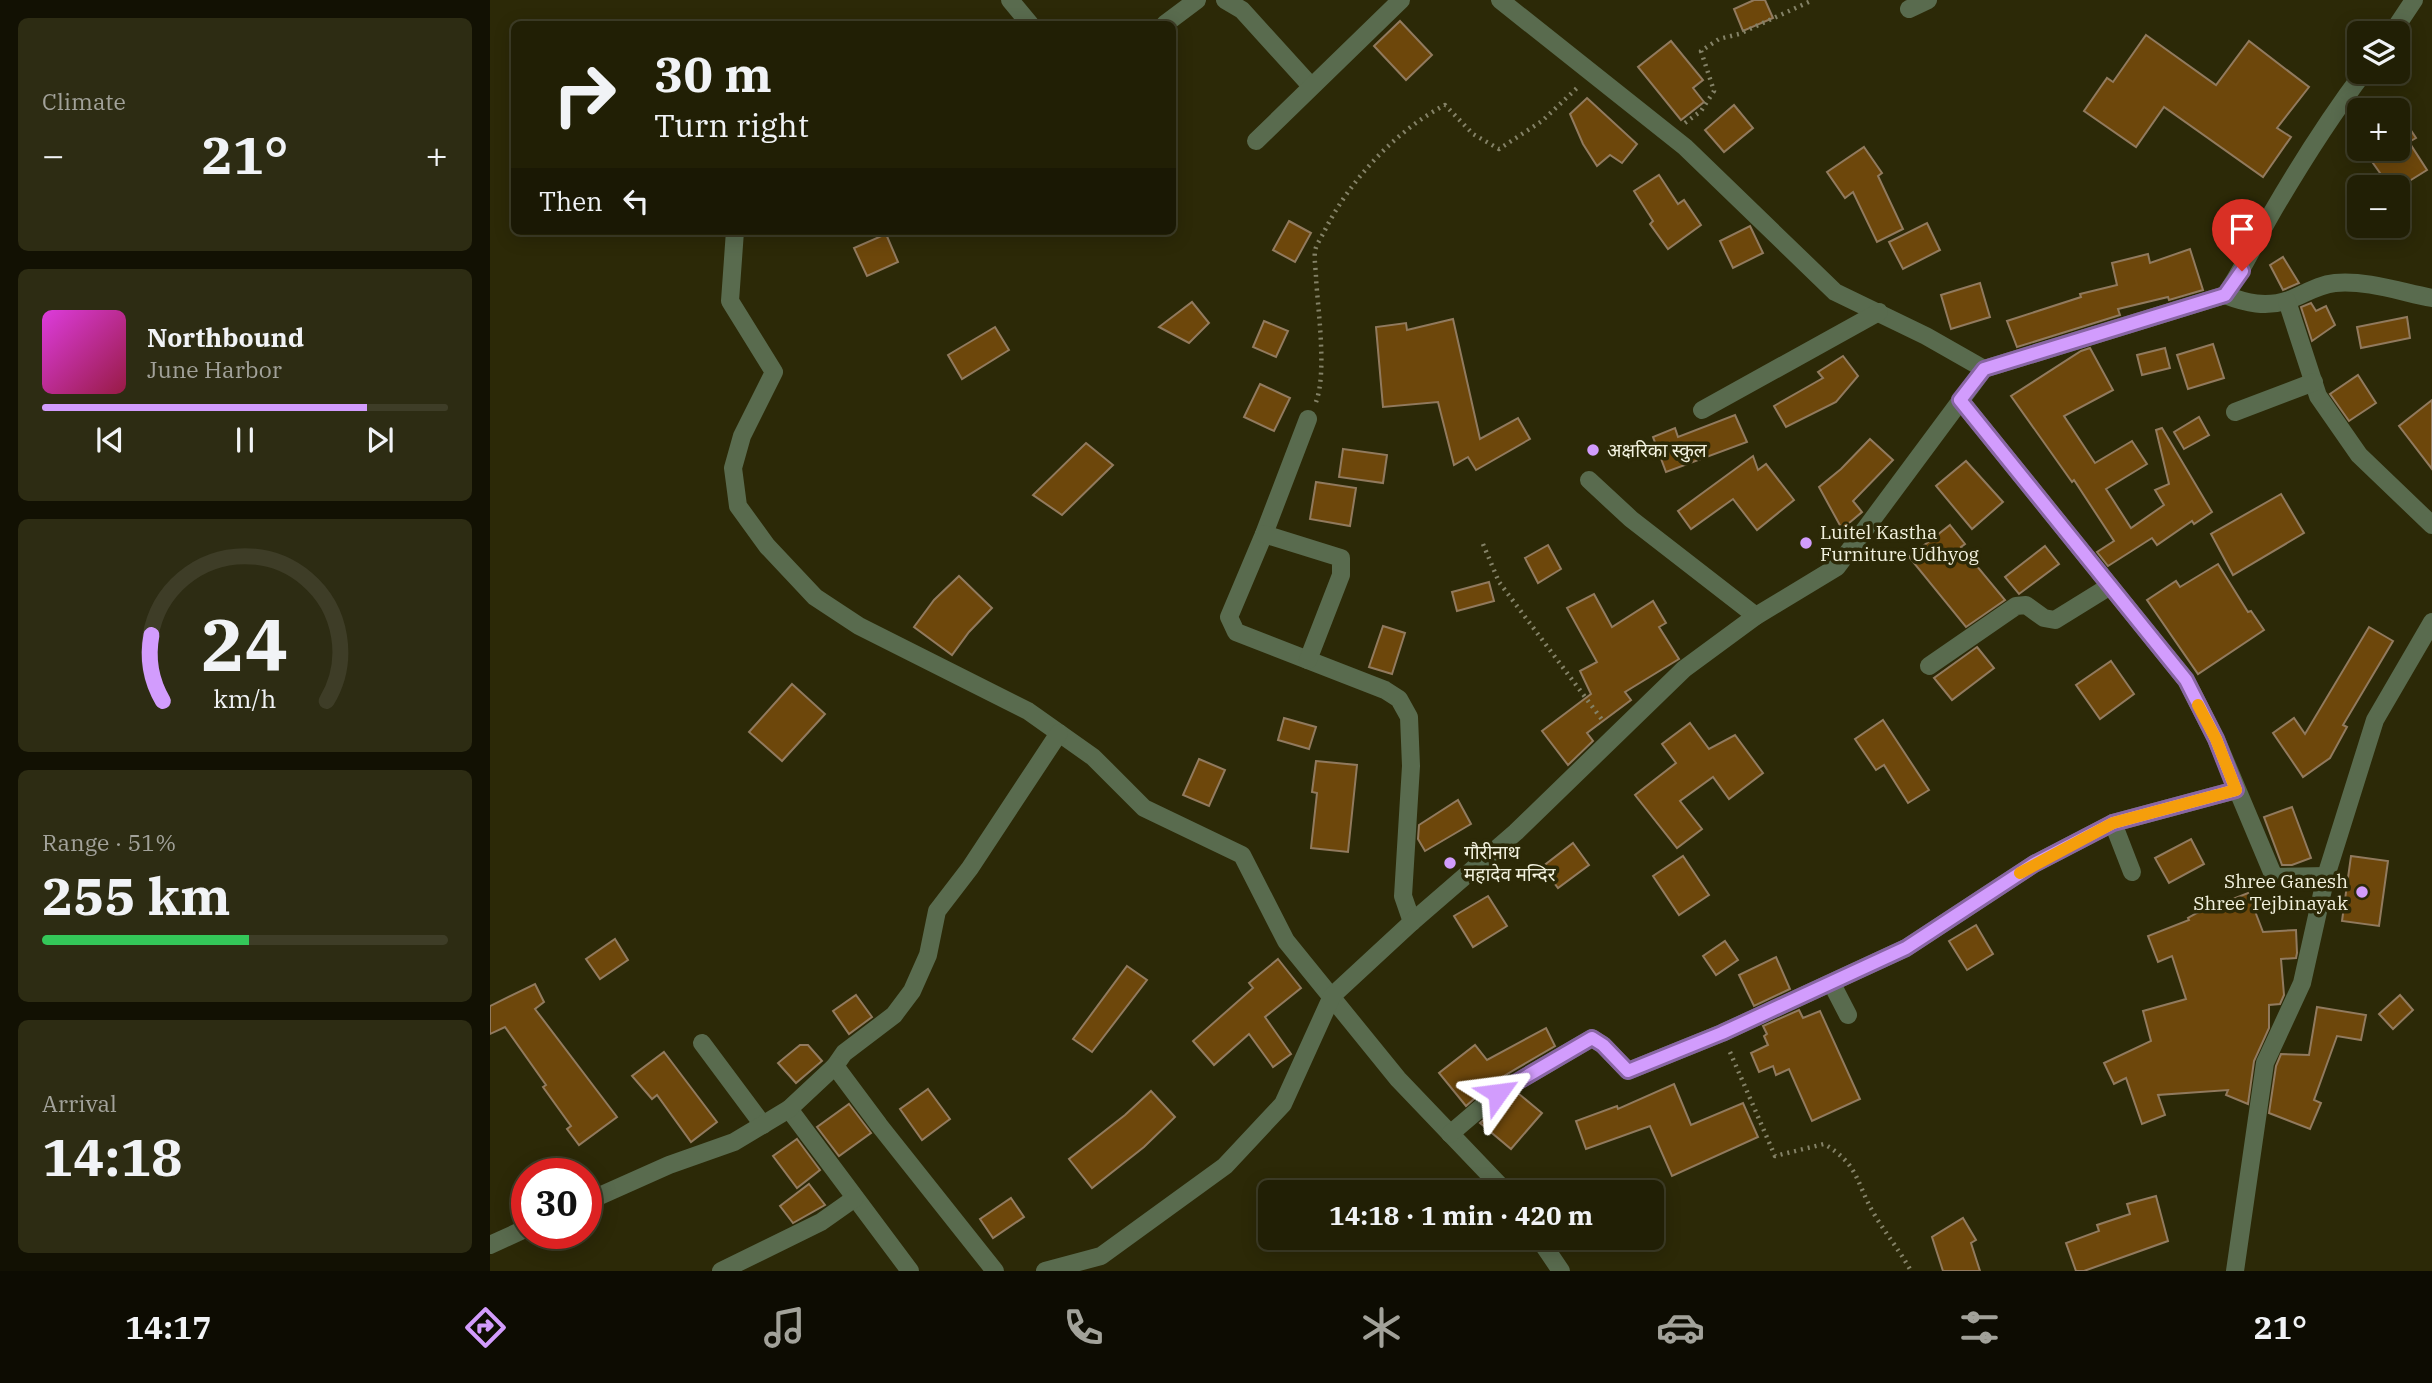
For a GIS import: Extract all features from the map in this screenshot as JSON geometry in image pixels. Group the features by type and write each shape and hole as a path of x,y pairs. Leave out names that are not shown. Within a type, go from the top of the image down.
{"street":[{"path":"1010,0 1028,21"},
{"path":"1168,21 1197,0"},
{"path":"1225,0 1242,10 1311,86"},
{"path":"1256,141 1401,0"},
{"path":"1500,0 1670,135 1835,292 1879,312 1984,369"},
{"path":"1909,9 1927,0"},
{"path":"2400,21 2414,0"},
{"path":"2225,295 2242,271 2269,217 2355,84"},
{"path":"734,235 730,301 774,372 737,449 733,468 738,506 767,546 815,597 859,626 1028,711 1093,757 1144,808 1242,855 1286,941 1398,1079 1494,1180"},
{"path":"1045,1271 1101,1256 1225,1166 1283,1104 1332,996 1516,832 1684,669 1756,616 1837,566 1984,369 2225,295 2249,303 2263,304 2287,301 2313,288 2336,283 2365,284 2432,298"},
{"path":"2287,301 2318,396 2359,455 2432,525"},
{"path":"1702,410 1879,312"},
{"path":"2235,412 2314,382"},
{"path":"1960,400 2186,680 2216,739 2274,877 2326,876"},
{"path":"1308,419 1229,617 1236,632 1385,690 1399,699 1409,716 1412,766 1403,897 1412,922"},
{"path":"1589,480 1631,519 1756,616"},
{"path":"1264,534 1341,558 1341,575 1308,660"},
{"path":"1929,666 2016,606 2026,605 2044,618 2055,621 2109,586"},
{"path":"2235,1271 2265,1063 2302,983 2326,876 2375,720 2432,622"},
{"path":"602,1195 669,1165 734,1142 789,1109 835,1066 844,1053 894,1015 912,991 928,956 937,911 970,868 1059,733"},
{"path":"1450,1134 1498,1093 1592,1038 1603,1045 1628,1071 1722,1033 1906,948 2034,864 2113,823 2236,790"},
{"path":"2113,823 2132,872"},
{"path":"1832,984 1848,1016"},
{"path":"702,1044 763,1125"},
{"path":"835,1066 995,1271"},
{"path":"789,1109 910,1271"},
{"path":"721,1271 821,1222 855,1198"},
{"path":"490,1245 511,1235"},
{"path":"1547,1250 1561,1271"}],"path":[{"path":"1670,135 1701,111 1714,91 1701,51 1719,39 1739,34 1813,0"},
{"path":"1308,419 1318,394 1320,359 1315,251 1334,212 1368,168 1428,114 1445,105 1473,134 1499,149 1542,121 1592,73"},
{"path":"1483,544 1499,582 1542,636 1613,736"},
{"path":"1722,1033 1775,1156 1824,1144 1837,1151 1856,1172 1865,1198 1911,1271"}],"building":[{"path":"1754,0 1765,0 1773,18 1743,31 1734,9"},
{"path":"1400,21 1432,55 1406,80 1374,46"},
{"path":"2146,35 2216,85 2249,41 2309,87 2277,128 2291,137 2263,177 2164,107 2136,147 2084,111 2107,78 2113,82"},
{"path":"1671,41 1703,80 1693,88 1704,102 1681,120 1638,67"},
{"path":"1587,98 1637,144 1622,163 1610,155 1597,166 1583,144 1570,114"},
{"path":"1734,105 1753,128 1724,152 1705,130"},
{"path":"2410,129 2416,138 2410,141"},
{"path":"2410,144 2427,170 2410,181 2410,175 2381,175 2372,161 2410,161"},
{"path":"1864,147 1882,173 1878,176 1903,229 1877,242 1853,192 1845,198 1827,172"},
{"path":"1659,175 1678,204 1684,200 1701,225 1668,249 1650,224 1653,221 1634,191"},
{"path":"1289,221 1311,233 1295,262 1273,250"},
{"path":"1927,223 1940,250 1903,269 1889,242"},
{"path":"1750,226 1763,253 1733,268 1720,241"},
{"path":"886,235 898,262 867,276 854,248"},
{"path":"2190,249 2203,290 2169,300 2168,297 2118,309 2120,315 2017,347 2007,321 2081,297 2080,294 2117,285 2112,263 2148,254 2150,263"},
{"path":"2283,257 2299,283 2283,290 2270,265"},
{"path":"1980,283 1990,317 1951,329 1941,295"},
{"path":"1192,302 1209,323 1189,343 1159,327"},
{"path":"2311,303 2316,311 2326,306 2335,325 2312,341 2301,307"},
{"path":"2407,317 2410,338 2361,348 2357,327"},
{"path":"1453,319 1480,439 1518,418 1530,439 1476,470 1468,457 1454,465 1438,402 1383,407 1376,327 1406,323 1407,330"},
{"path":"1264,321 1288,331 1276,357 1253,347"},
{"path":"995,327 1009,350 962,379 948,355"},
{"path":"2213,344 2224,378 2188,389 2177,355"},
{"path":"2090,348 2113,390 2064,416 2095,463 2132,441 2147,464 2106,489 2131,528 2164,505 2155,490 2169,484 2156,430 2162,428 2212,512 2194,524 2192,521 2157,545 2152,538 2108,566 2097,552 2114,541 2074,480 2072,482 2011,396 2081,351"},
{"path":"2165,348 2170,368 2142,375 2137,355"},
{"path":"1843,356 1858,376 1836,402 1786,427 1774,406 1823,378 1818,372"},
{"path":"2358,375 2376,403 2349,421 2330,394"},
{"path":"1260,384 1290,398 1274,431 1244,417"},
{"path":"2432,400 2432,469 2399,426"},
{"path":"1735,415 1747,442 1666,472 1653,437 1675,428 1678,437"},
{"path":"2199,417 2209,435 2184,449 2174,432"},
{"path":"1870,439 1893,460 1853,501 1862,512 1842,529 1819,487"},
{"path":"1086,443 1113,465 1062,515 1033,495"},
{"path":"1343,449 1387,455 1383,483 1339,477"},
{"path":"1753,456 1758,470 1766,464 1794,500 1757,530 1733,499 1691,529 1678,511"},
{"path":"1966,461 2003,502 1972,529 1936,486"},
{"path":"1316,482 1356,488 1350,526 1310,519"},
{"path":"2281,494 2304,533 2233,575 2211,534"},
{"path":"1950,525 1965,544 1961,547 2005,600 1966,627 1909,557"},
{"path":"1548,545 1561,569 1538,583 1525,558"},
{"path":"2045,546 2059,564 2019,594 2005,577"},
{"path":"2218,564 2248,612 2251,611 2264,630 2198,674 2147,600 2176,581 2180,587"},
{"path":"959,576 992,608 952,655 914,627 934,600"},
{"path":"1489,582 1494,601 1457,611 1452,592"},
{"path":"1594,594 1612,627 1653,601 1666,623 1659,627 1679,659 1625,692 1631,700 1587,733 1593,741 1568,765 1542,731 1591,694 1580,671 1597,662 1567,608"},
{"path":"1383,626 1405,633 1392,674 1369,667"},
{"path":"2369,627 2393,641 2343,725 2347,727 2330,758 2303,777 2273,733 2294,718 2305,734"},
{"path":"1977,647 1994,668 1952,700 1934,678"},
{"path":"2111,661 2134,694 2100,719 2076,685"},
{"path":"792,684 825,714 782,761 749,732"},
{"path":"1284,718 1316,727 1309,749 1278,740"},
{"path":"1883,720 1929,790 1908,803 1884,765 1876,770 1855,739"},
{"path":"1690,723 1709,749 1735,735 1763,773 1729,799 1713,777 1680,801 1702,829 1677,848 1635,795 1676,763 1662,744"},
{"path":"1199,759 1225,770 1209,806 1183,795"},
{"path":"1316,761 1357,765 1348,852 1311,848 1317,793 1312,792"},
{"path":"1458,800 1471,824 1425,851 1418,839 1419,825"},
{"path":"2292,807 2311,858 2292,865 2282,865 2264,817"},
{"path":"2191,839 2204,864 2169,883 2155,858"},
{"path":"1573,843 1589,865 1558,888 1542,867"},
{"path":"1683,856 1709,895 1679,915 1653,876"},
{"path":"2351,856 2388,861 2379,926 2342,921"},
{"path":"2248,893 2263,932 2296,930 2297,953 2296,958 2281,959 2284,995 2280,1004 2269,1005 2269,1028 2254,1061 2248,1104 2226,1095 2228,1090 2158,1095 2165,1115 2142,1124 2126,1078 2114,1084 2104,1063 2151,1041 2143,1011 2186,999 2172,956 2158,962 2148,936"},
{"path":"1488,896 1507,926 1473,947 1454,916"},
{"path":"1976,925 1993,954 1967,970 1949,941"},
{"path":"615,939 628,960 600,979 586,959"},
{"path":"1725,941 1738,960 1716,975 1703,956"},
{"path":"1776,957 1790,989 1754,1006 1739,975"},
{"path":"1278,959 1301,988 1265,1017 1291,1054 1273,1067 1249,1034 1214,1065 1193,1041 1253,988 1249,983"},
{"path":"1127,966 1147,980 1092,1052 1073,1039"},
{"path":"535,984 544,1002 535,1009 617,1117 579,1145 567,1129 571,1126 543,1087 546,1085 505,1027 490,1034 490,1006"},
{"path":"856,995 872,1017 849,1034 833,1011"},
{"path":"2400,995 2413,1010 2393,1029 2379,1014"},
{"path":"2317,1007 2366,1015 2361,1040 2337,1036 2314,1100 2321,1103 2310,1129 2269,1113 2276,1066 2281,1054 2309,1055"},
{"path":"1799,1010 1803,1018 1820,1011 1860,1099 1812,1121 1789,1069 1776,1075 1773,1066 1759,1072 1751,1053 1768,1045 1763,1026"},
{"path":"1546,1028 1555,1046 1492,1083 1466,1106 1439,1073 1475,1045 1487,1060"},
{"path":"800,1045 808,1045 822,1061 796,1083 778,1063"},
{"path":"664,1052 717,1122 691,1142 657,1095 652,1099 632,1076"},
{"path":"1674,1084 1691,1125 1743,1103 1758,1137 1672,1176 1650,1126 1586,1149 1576,1121 1617,1106 1618,1109"},
{"path":"928,1089 950,1119 922,1140 900,1109"},
{"path":"1151,1091 1175,1117 1144,1147 1092,1188 1069,1159"},
{"path":"1519,1094 1542,1113 1511,1149 1480,1123"},
{"path":"849,1104 871,1133 839,1156 817,1127"},
{"path":"797,1139 820,1170 797,1188 773,1156"},
{"path":"809,1184 825,1205 793,1223 780,1206"},
{"path":"2156,1196 2168,1241 2084,1271 2076,1271 2066,1243 2099,1231 2097,1225 2130,1214 2127,1204"},
{"path":"1011,1198 1024,1217 993,1238 980,1219"},
{"path":"1963,1218 1976,1240 1971,1243 1980,1271 1943,1271 1932,1237"}],"slow traffic":[{"path":"2020,873 2113,823 2236,790 2216,739 2198,705"}],"place":[{"name":"अक्षरिका स्कुल","path":"1593,450"},
{"name":"Luitel Kastha Furniture Udhyog","path":"1806,543"},
{"name":"गौरीनाथ महादेव मन्दिर","path":"1450,863"},
{"name":"Shree Ganesh Shree Tejbinayak","path":"2362,892"}],"route":[{"path":"1498,1093 1592,1038 1603,1045 1628,1071 1647,1064 1832,984 1906,948 2034,864 2113,823 2236,790 2216,739 2186,680 1960,400 1984,369 2225,295 2242,271"}]}
